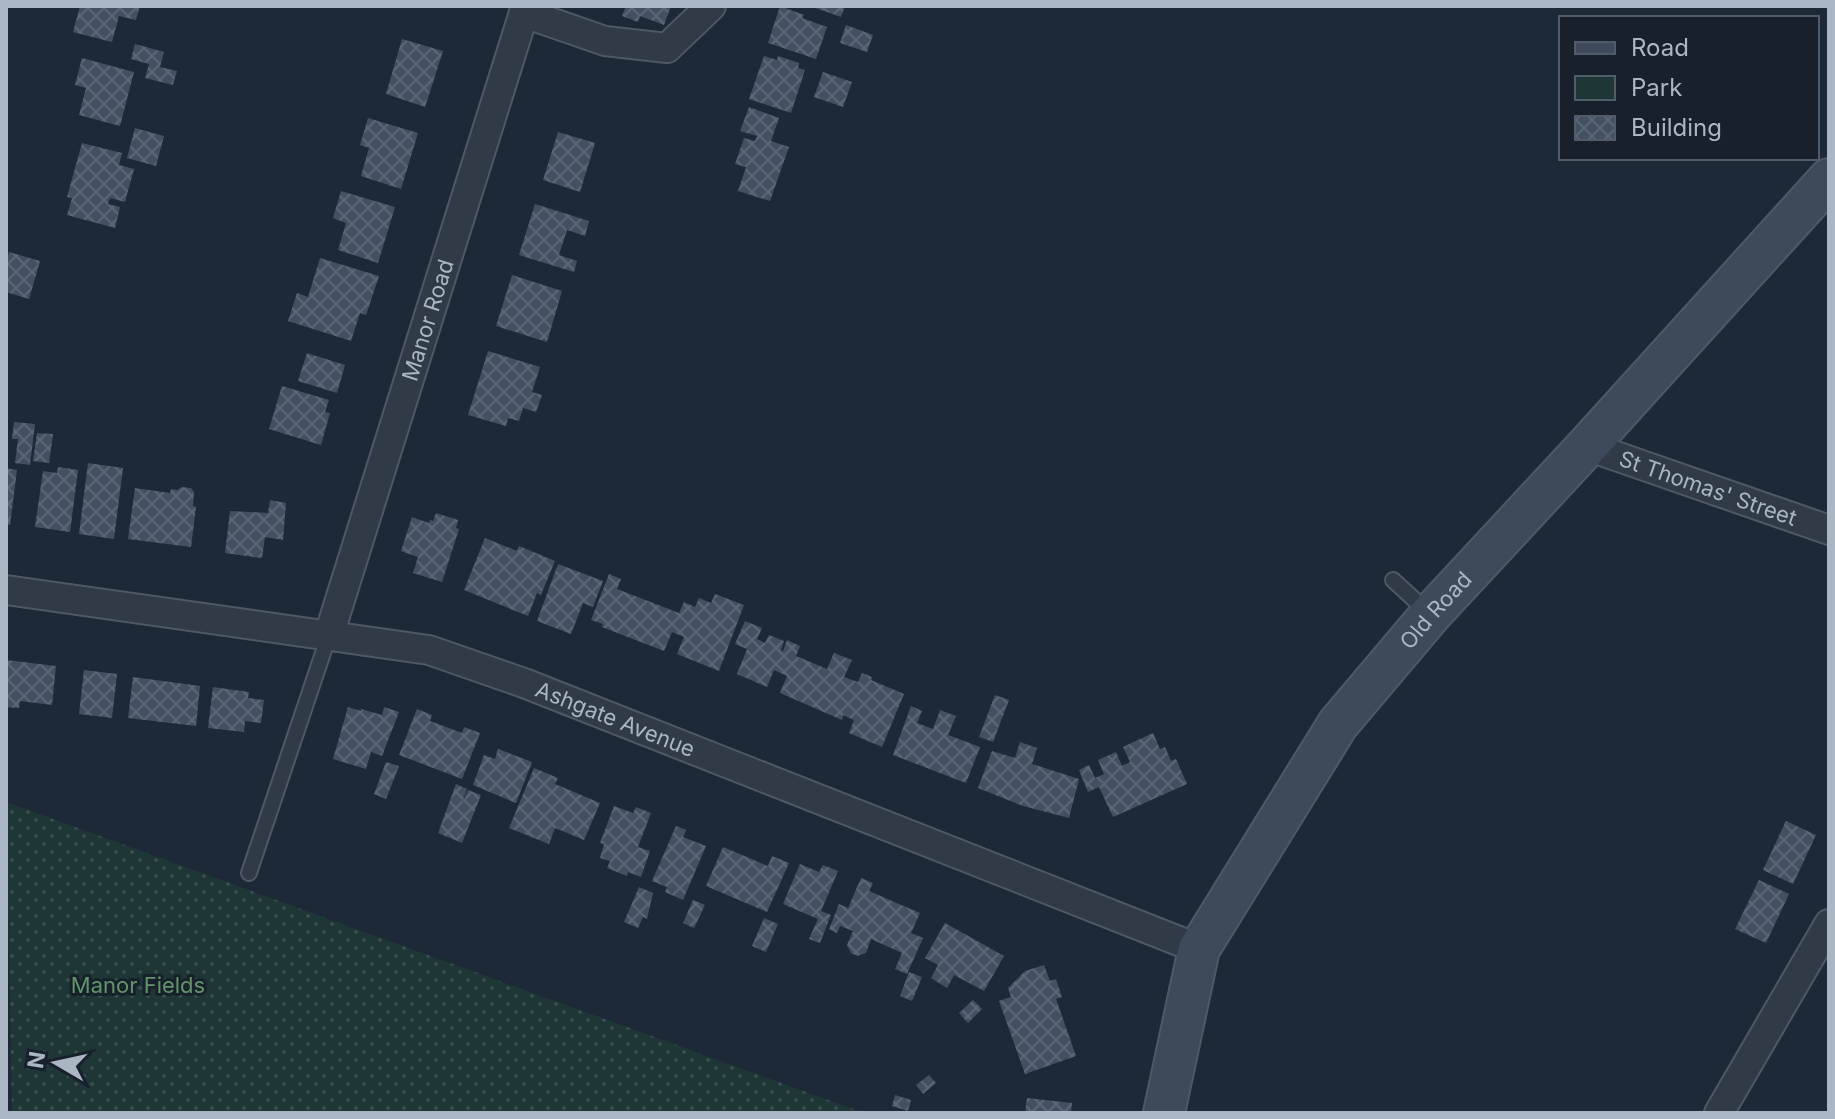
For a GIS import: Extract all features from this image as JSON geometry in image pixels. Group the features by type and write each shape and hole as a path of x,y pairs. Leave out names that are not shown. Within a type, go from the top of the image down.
{"street":[{"path":"525,10 605,41 667,48 711,6"},
{"name":"Manor Road","path":"329,635 525,10"},
{"name":"Old Road","path":"1164,1113 1199,949 1338,724 1431,614 1829,179"},
{"name":"St Thomas' Street","path":"1587,446 1829,530"},
{"name":"Ashgate Avenue","path":"6,590 429,650 524,683 1199,949"},
{"path":"1719,1113 1829,924"}],"lane":[{"path":"1393,580 1431,614"},
{"path":"249,873 329,635"}],"green space":[{"name":"Manor Fields","path":"6,802 864,1113 12,1113"}],"building":[{"path":"80,6 140,6 136,20 119,16 112,42 73,32"},
{"path":"626,6 671,6 664,25 640,16 638,22 622,16"},
{"path":"780,6 827,27 816,59 768,43"},
{"path":"810,6 845,6 841,17"},
{"path":"846,25 873,35 867,52 840,43"},
{"path":"402,39 443,51 425,107 386,94"},
{"path":"135,44 164,52 160,67 177,71 173,85 145,78 149,64 131,59"},
{"path":"764,56 777,60 778,56 799,63 798,68 805,70 791,113 749,99"},
{"path":"82,58 134,72 120,126 79,115 86,88 75,85"},
{"path":"823,72 852,82 843,107 814,97"},
{"path":"749,107 779,118 771,141 789,147 770,201 738,191 746,167 735,164 744,138 755,141 757,136 740,131"},
{"path":"368,118 418,133 401,189 361,176 369,148 360,145"},
{"path":"135,128 164,136 156,166 127,158"},
{"path":"558,132 595,143 580,192 543,180"},
{"path":"82,143 122,153 119,165 134,169 125,202 110,198 108,204 120,207 115,228 67,215 72,198 67,197"},
{"path":"341,191 395,207 378,263 338,250 346,223 333,218"},
{"path":"535,204 589,221 585,236 567,230 559,255 577,261 574,272 519,255"},
{"path":"9,252 40,261 29,299 6,292"},
{"path":"320,258 379,276 366,315 360,313 351,341 288,321 297,293 308,297"},
{"path":"512,275 562,291 547,342 496,326"},
{"path":"488,351 540,367 532,392 542,395 536,412 523,408 519,421 508,418 506,426 468,415"},
{"path":"307,353 345,365 337,393 298,381"},
{"path":"282,386 329,400 325,412 330,413 321,445 269,429"},
{"path":"14,422 35,424 30,465 15,463 18,439 12,439"},
{"path":"37,433 53,434 49,463 33,461"},
{"path":"88,463 123,468 114,539 79,534"},
{"path":"58,467 78,470 70,532 35,527 43,471 57,473"},
{"path":"6,468 17,470 10,525 6,525"},
{"path":"135,488 170,493 171,489 191,488 194,492 193,506 196,507 191,547 128,539"},
{"path":"270,500 286,503 283,540 265,537 262,558 225,553 230,511 268,513"},
{"path":"436,513 458,520 456,528 459,529 442,582 413,573 418,557 401,551 412,517 429,523"},
{"path":"485,538 517,551 519,546 555,561 541,595 537,593 528,616 464,590"},
{"path":"558,564 603,581 593,607 583,603 571,634 537,621"},
{"path":"609,574 621,579 617,589 679,613 684,602 695,607 699,598 711,603 715,594 744,605 719,671 677,654 684,637 672,632 664,651 591,620"},
{"path":"745,621 762,628 757,639 765,643 769,635 784,641 783,651 787,640 800,646 796,656 827,669 834,653 852,660 844,677 858,682 862,673 904,694 882,747 849,733 854,720 843,715 842,720 780,693 787,676 774,670 767,687 737,674 747,649 735,644"},
{"path":"6,660 56,666 52,705 20,701 19,708 6,707"},
{"path":"84,670 117,674 112,718 79,714"},
{"path":"133,677 200,686 196,726 128,718"},
{"path":"213,687 249,692 248,698 264,700 261,723 245,721 244,732 208,728"},
{"path":"995,695 1009,700 993,742 979,737"},
{"path":"911,706 922,711 917,723 933,729 940,710 956,716 948,735 980,747 966,783 893,755"},
{"path":"348,707 382,715 384,707 399,712 382,756 371,752 366,769 333,759"},
{"path":"417,709 432,715 430,721 462,733 464,727 480,733 462,779 399,755"},
{"path":"1153,733 1160,749 1165,747 1171,761 1176,759 1187,784 1113,817 1099,787 1088,792 1079,770 1089,765 1095,778 1104,774 1098,760 1116,752 1122,766 1130,762 1123,747"},
{"path":"1020,742 1037,748 1032,764 1079,779 1069,818 1023,806 978,788 992,751 1015,758"},
{"path":"498,749 532,762 516,803 473,785 484,755 495,759"},
{"path":"386,762 399,766 386,799 374,794"},
{"path":"534,768 558,778 555,784 600,803 584,840 555,828 549,844 509,828"},
{"path":"456,784 467,789 462,804 468,790 481,795 462,843 438,833"},
{"path":"614,806 633,813 636,807 651,813 638,847 650,851 641,877 628,872 627,876 607,868 610,861 600,858 604,844 600,843"},
{"path":"1786,821 1816,835 1793,884 1763,870"},
{"path":"676,826 686,830 683,837 706,846 683,900 665,892 667,887 652,881"},
{"path":"723,847 768,866 772,856 789,863 767,912 706,886"},
{"path":"800,864 819,872 823,865 838,871 821,911 831,915 820,943 809,939 818,919 783,904"},
{"path":"861,878 873,883 869,891 920,913 911,933 923,938 907,974 895,969 902,953 871,939 866,953 857,956 851,953 847,945 853,931 840,926 837,933 829,929 839,904 848,908"},
{"path":"1759,880 1789,894 1766,943 1735,929"},
{"path":"639,887 653,893 647,919 643,917 638,928 624,922"},
{"path":"693,900 705,905 694,928 683,923"},
{"path":"764,918 778,924 766,952 752,946"},
{"path":"945,923 1004,956 984,991 954,975 947,988 931,978 938,965 925,958"},
{"path":"1044,965 1050,981 1056,979 1062,997 1056,999 1076,1056 1025,1074 999,1001 1011,997 1008,988 1025,971"},
{"path":"909,972 922,977 912,1001 900,996"},
{"path":"973,1000 982,1009 968,1023 959,1013"},
{"path":"929,1075 936,1083 923,1094 916,1085"},
{"path":"895,1095 911,1100 908,1111 892,1106"},
{"path":"1027,1098 1072,1103 1071,1113 1025,1113"}]}
